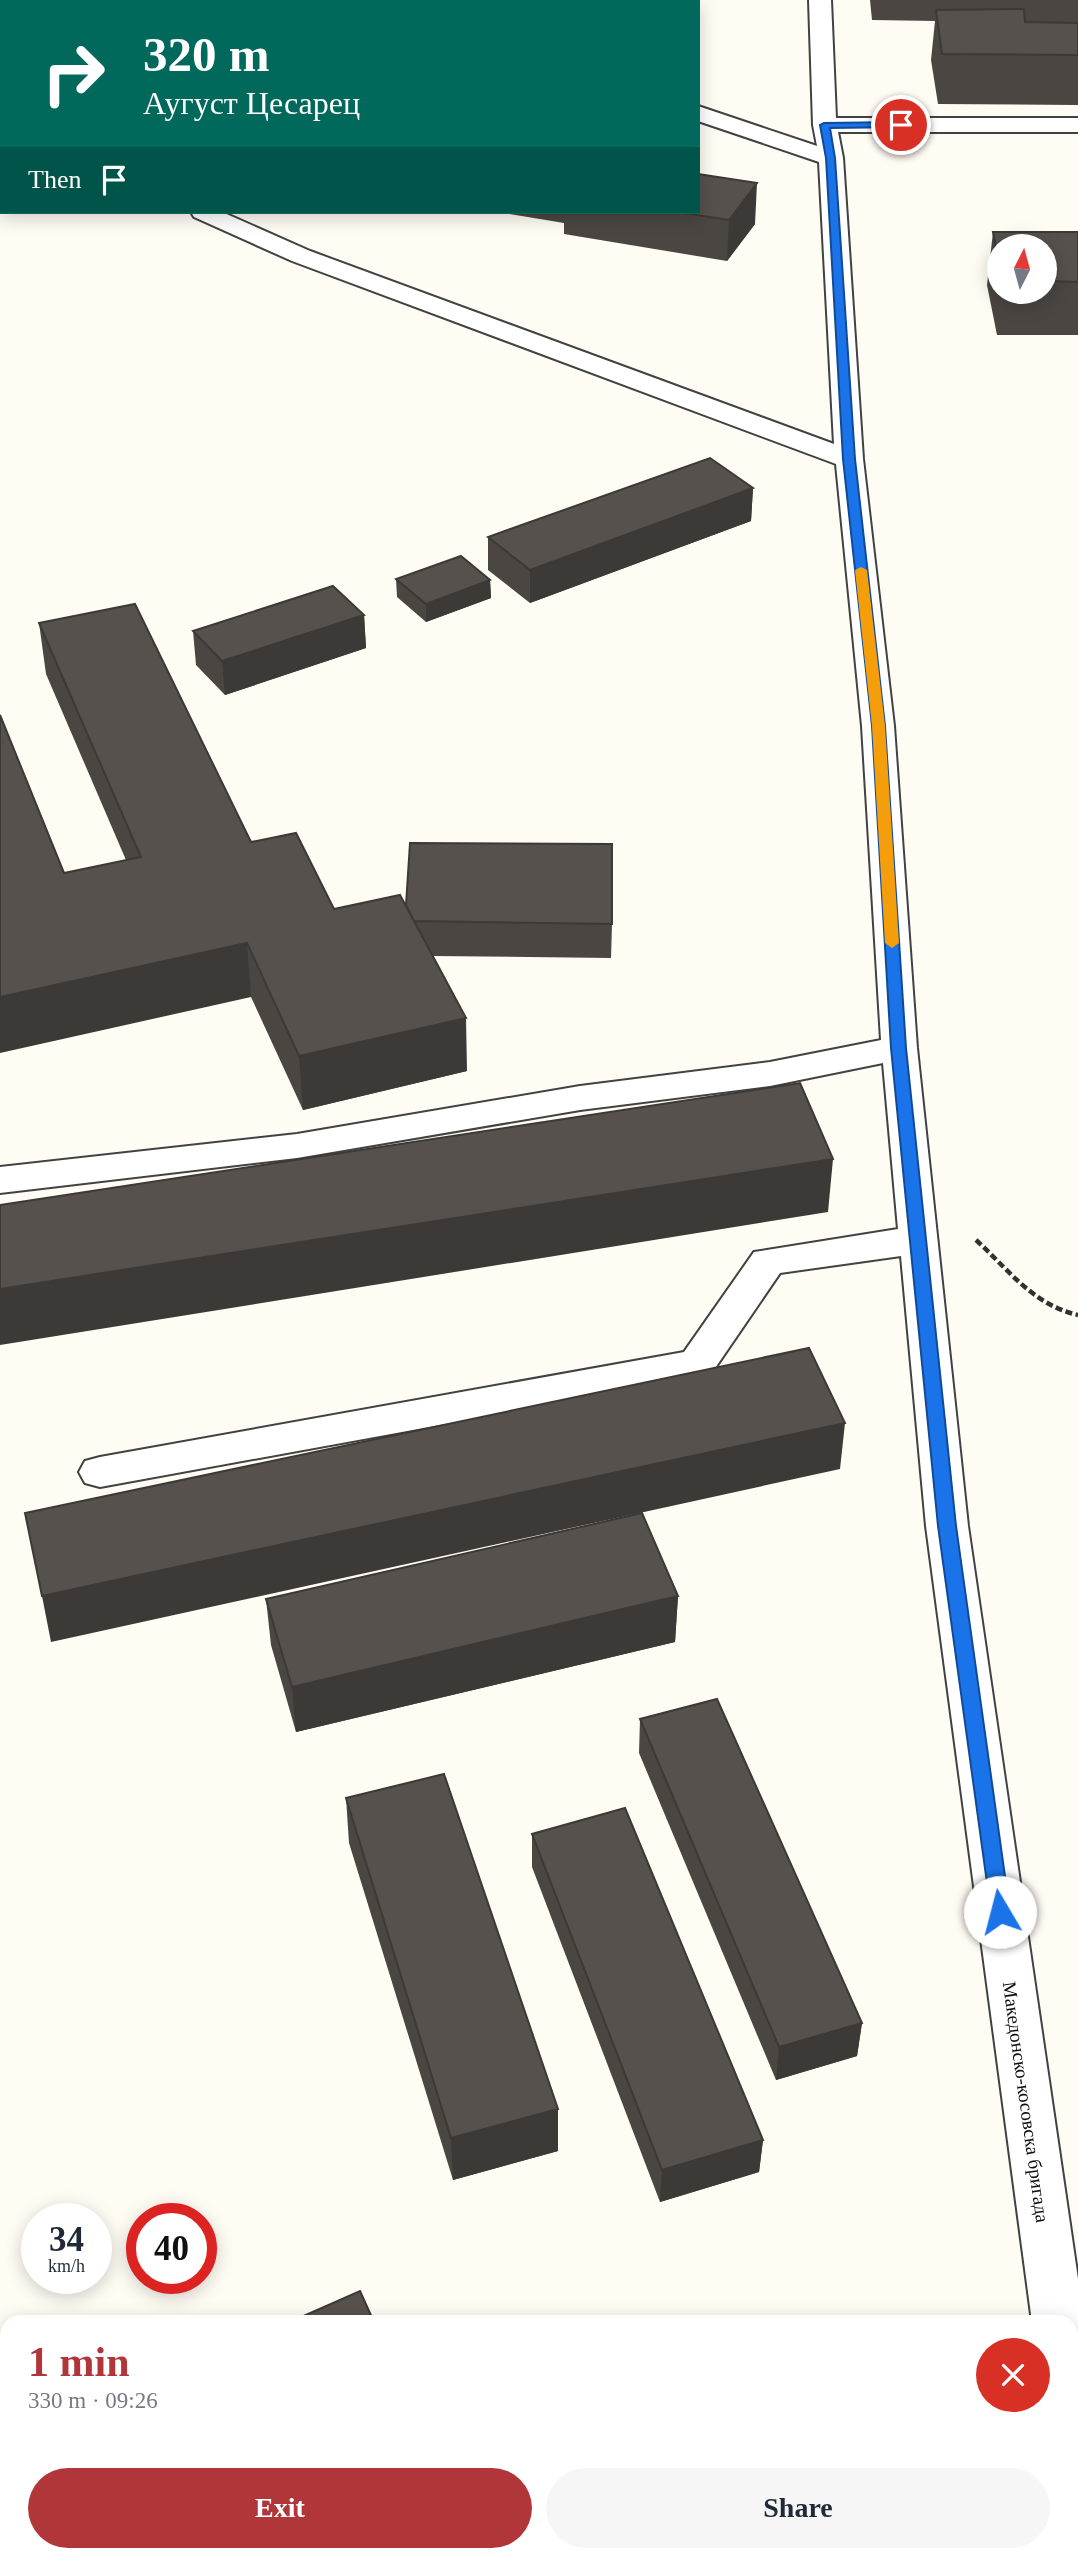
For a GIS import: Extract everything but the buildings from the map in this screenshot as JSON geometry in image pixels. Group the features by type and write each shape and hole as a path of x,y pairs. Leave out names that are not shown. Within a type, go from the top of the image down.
{"street":[{"name":"Македонско-косовска бригада","path":"820,0 849,459 878,726 899,1048 917,1240 947,1526 1057,2315"},
{"path":"700,113 827,142 1078,125"},
{"path":"207,214 301,256 849,459"},
{"path":"0,1180 297,1146 580,1098 770,1074 899,1048"},
{"path":"100,1472 697,1364 768,1261 917,1240"}],"path":[{"path":"912,1185 983,1246 1029,1293 1069,1314 1078,1315"}],"slow traffic":[{"path":"861,570 878,726 892,943"}],"route":[{"path":"901,125 824,125 831,158 849,459 878,726 899,1048 917,1240 947,1526 1000,1912"}]}
